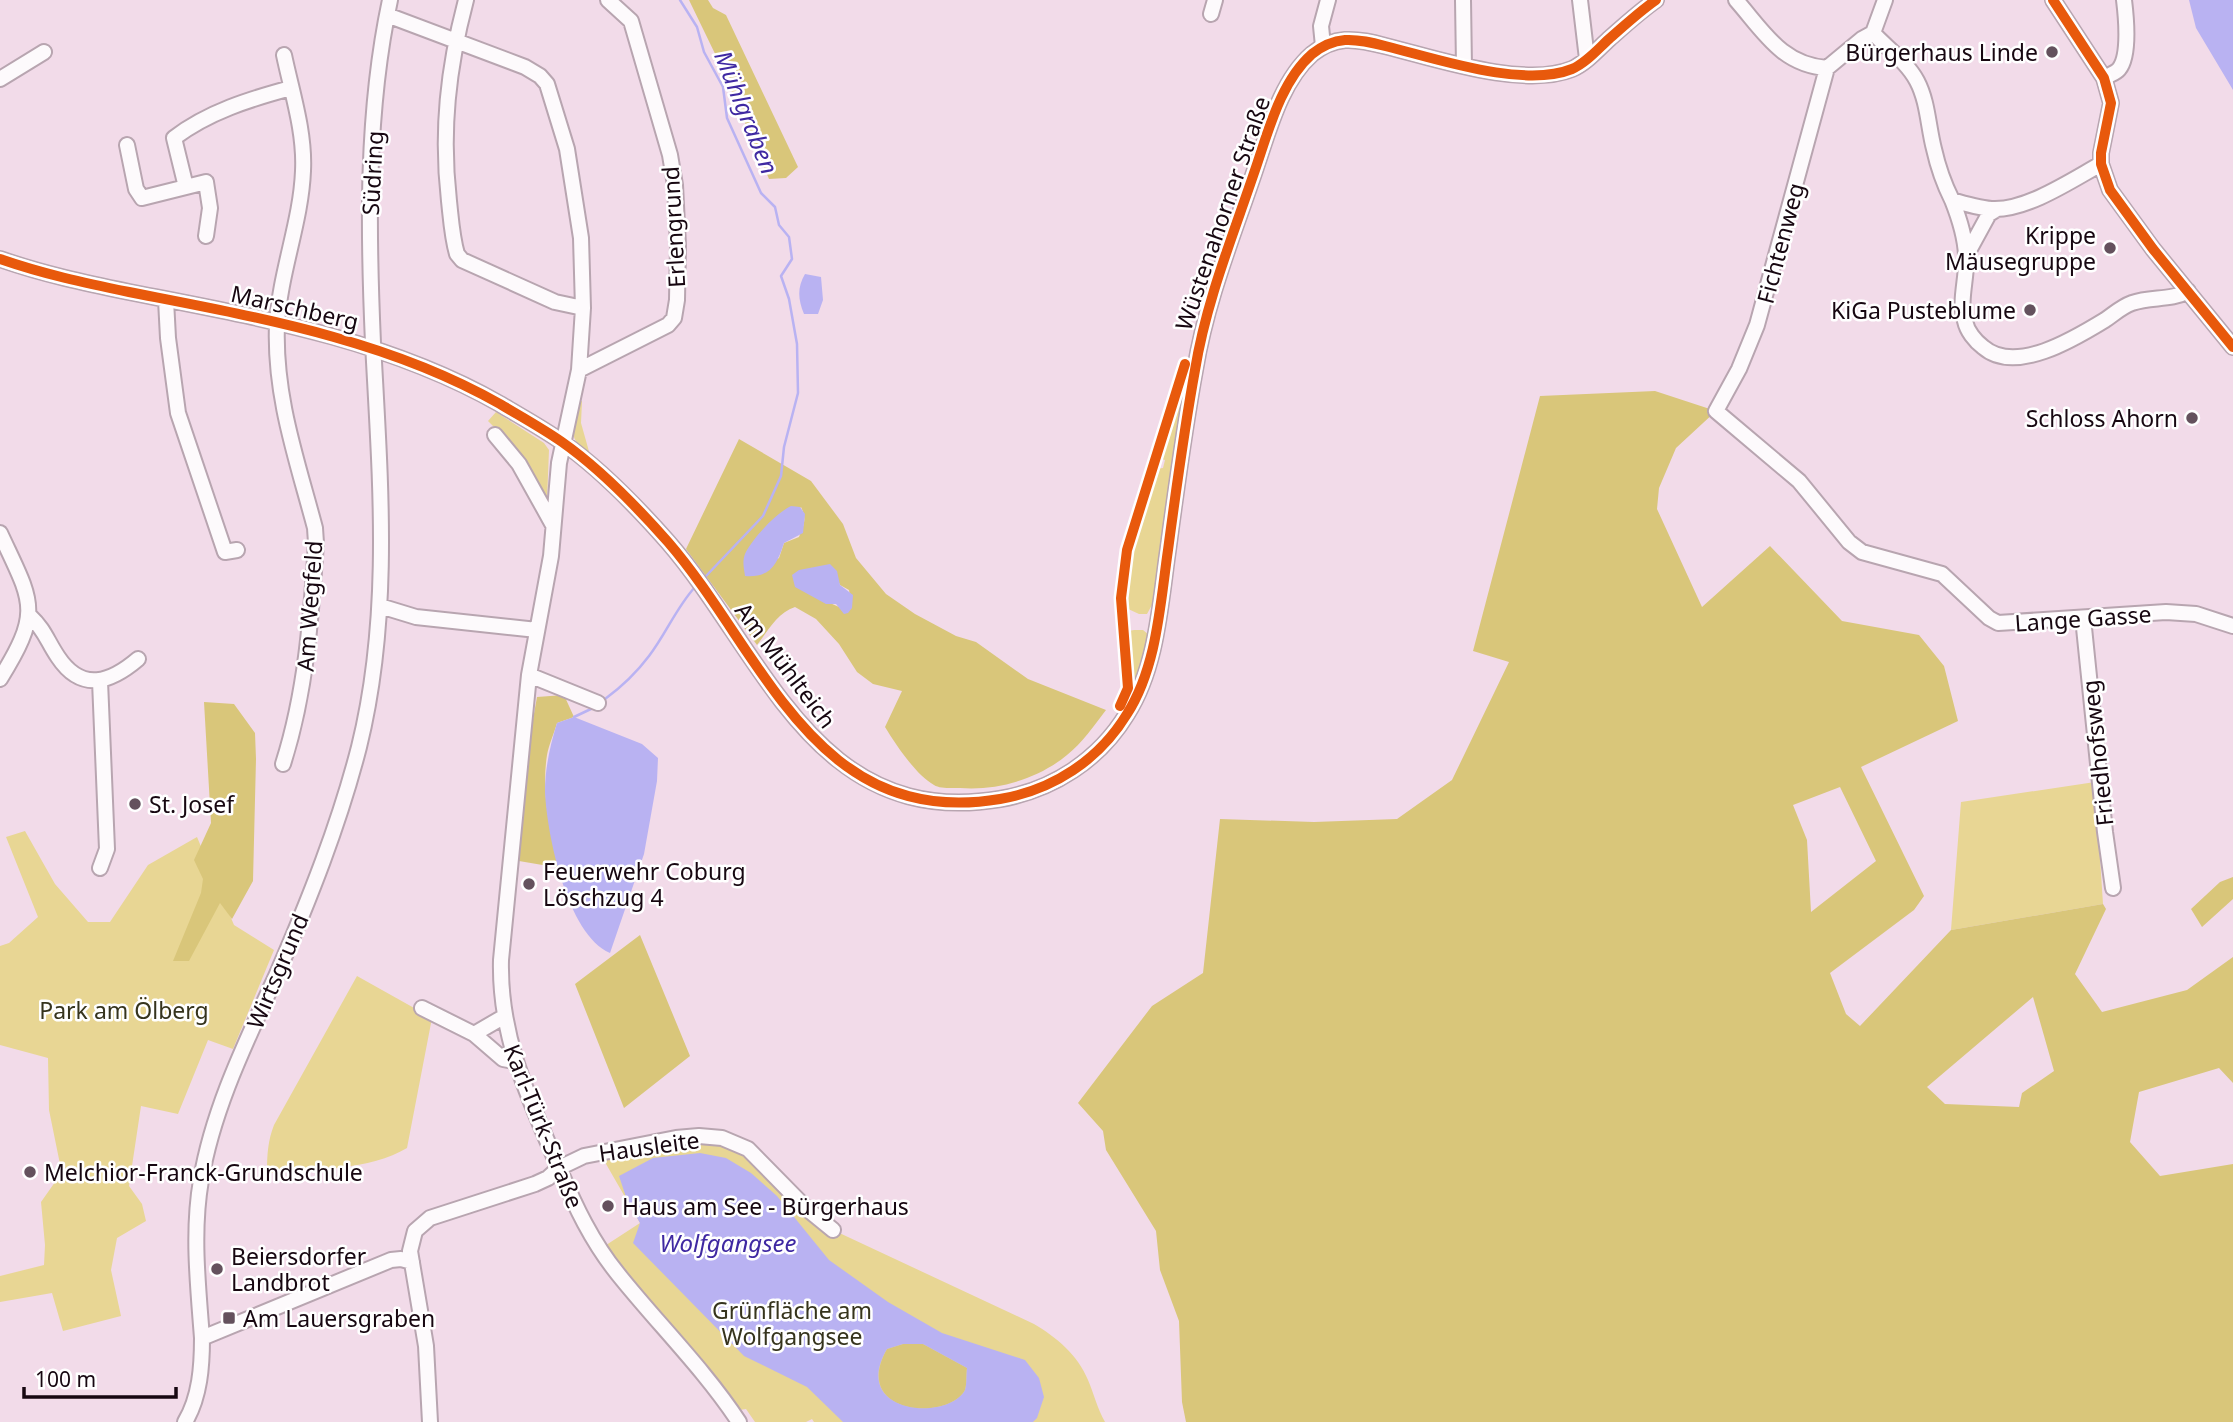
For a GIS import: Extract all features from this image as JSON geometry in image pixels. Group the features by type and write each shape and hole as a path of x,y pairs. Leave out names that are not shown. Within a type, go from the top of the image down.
{"street":[{"name":"Südring","path":"374,348 369,228 373,138 390,0"},
{"path":"466,0 455,40 444,136 445,165 457,254 462,260 555,302 583,308"},
{"name":"Erlengrund","path":"579,370 668,325 674,318 677,300 675,185 670,155 631,21 608,0"},
{"path":"1328,0 1321,26 1323,46 1345,40 1362,40 1464,66 1534,75 1571,69 1587,59 1656,0"},
{"path":"1463,0 1464,66"},
{"path":"1580,0 1587,59"},
{"path":"1736,0 1779,50 1792,60 1828,68 1872,33 1885,0"},
{"path":"2053,0 2104,78 2112,103 2101,164 2110,190 2233,347"},
{"path":"2104,78 2122,64 2127,32 2124,0"},
{"name":"Karl-Türk-Straße","path":"387,15 525,67 540,76 552,95 567,149 576,194 583,261 579,370 559,463 549,568 529,675 501,960 505,1016 514,1061 573,1202 600,1249 739,1422"},
{"path":"1872,33 1909,68 1925,100 1937,160 1958,216 1966,256 1963,295 1965,322 1977,343 1988,352 2000,358 2043,352 2134,302 2155,297 2180,296 2188,291"},
{"name":"Wüstenahorner Straße","path":"1070,773 1102,747 1118,728 1130,711 1144,679 1154,637 1202,329 1271,125 1295,75 1308,57 1323,46"},
{"path":"0,79 44,52"},
{"name":"Am Wegfeld","path":"283,764 299,709 306,671 316,543 315,528 288,436 281,401 277,323 303,170 302,138 284,55"},
{"name":"Fichtenweg","path":"1716,411 1739,369 1757,325 1828,68"},
{"path":"186,187 174,138 230,107 291,88"},
{"path":"127,145 136,189 142,198 206,182 210,208 206,236"},
{"path":"1966,256 1989,214 1997,209 2037,198 2101,164"},
{"path":"1952,201 1997,209"},
{"name":"Marschberg","path":"0,259 78,282 277,323 374,348 467,387 564,443"},
{"path":"166,300 178,413 225,552 237,550"},
{"name":"Wirtsgrund","path":"202,1338 196,1220 206,1158 219,1111 241,1055 329,847 359,746 369,695 383,560 374,348"},
{"name":"Lange Gasse","path":"1716,411 1782,464 1816,500 1849,542 1862,552 1942,575 1998,623 2165,612 2196,614 2233,626"},
{"path":"495,435 519,464 554,527"},
{"name":"Am Mühlteich","path":"564,443 603,477 664,538 687,565 793,718 830,755 851,770 886,787 917,797 969,802 1012,797 1035,790 1070,773"},
{"path":"0,533 25,587 30,616 23,639 0,679"},
{"path":"380,606 416,617 537,630"},
{"path":"30,616 41,626 58,657 69,670 85,678 100,681 121,673 138,659"},
{"name":"Friedhofsweg","path":"2083,618 2113,888"},
{"path":"529,675 598,702"},
{"path":"100,681 107,849 100,868"},
{"path":"422,1008 474,1034 503,1059 514,1061"},
{"path":"474,1034 505,1016"},
{"name":"Hausleite","path":"412,1262 412,1240 422,1223 458,1208 535,1184 584,1156 650,1142 699,1136 722,1138 748,1149 806,1208 833,1230"},
{"path":"191,1419 199,1383 202,1338 391,1260 401,1259 412,1262 426,1346 430,1422"}],"green space":[{"path":"1187,377 1153,603 1147,614 1139,614 1126,608 1129,563 1154,469 1163,468 1165,460 1159,458"},
{"path":"582,401 581,423 590,455 577,443 573,432 576,402"},
{"path":"496,412 544,443 549,450 547,500 520,453 488,421"},
{"path":"1143,630 1149,635 1134,683 1128,636 1129,631"},
{"path":"2095,782 2103,904 1951,930 1961,802"},
{"name":"Park am Ölberg","path":"25,831 55,884 88,922 110,922 148,865 197,837 234,925 274,950 233,1049 208,1040 178,1114 141,1106 129,1186 142,1204 146,1221 117,1238 111,1270 121,1316 63,1331 52,1293 0,1302 0,1276 44,1265 41,1202 60,1175 61,1169 49,1110 48,1058 0,1045 0,946 9,943 38,917 6,837"},
{"path":"357,976 432,1018 407,1148 359,1165 269,1173 268,1154 274,1125"},
{"name":"Grünfläche am Wolfgangsee","path":"693,1139 737,1147 833,1230 1042,1329 1065,1348 1084,1371 1105,1422 814,1422 812,1419 806,1422 755,1422 746,1409 732,1411 600,1249 640,1223 602,1157"}],"shaded area":[{"path":"689,0 708,0 713,8 726,15 798,167 786,178 769,179 720,64"},
{"path":"1655,391 1716,411 1676,448 1659,488 1657,509 1702,607 1770,546 1842,621 1919,635 1944,666 1958,721 1861,767 1924,896 1914,910 1830,973 1846,1014 1860,1026 1951,930 2103,904 2106,909 2075,974 2102,1012 2187,990 2233,957 2233,1083 2219,1068 2139,1092 2130,1142 2160,1176 2233,1164 2233,1422 1186,1422 1182,1402 1179,1321 1160,1270 1156,1231 1106,1150 1103,1131 1078,1103 1152,1006 1203,973 1220,819 1314,822 1397,819 1452,780 1509,662 1473,651 1540,396","holes":["1840,787 1876,861 1811,912 1807,840 1793,805","2033,997 2054,1071 2022,1093 2019,1107 1945,1104 1927,1087"]},
{"path":"739,439 811,481 843,524 856,558 886,594 915,614 956,636 976,642 1028,679 1106,710 1072,750 1056,763 1030,777 988,787 937,786 913,767 885,727 902,691 873,684 857,672 839,644 816,619 795,607 778,618 757,645 686,549","holes":["801,507 804,522 799,537 784,543 779,558 746,576","837,578 840,585 849,590 852,608 830,603"]},
{"path":"564,695 574,717 557,723 545,769 550,826 560,868 519,861 528,747 537,697"},
{"path":"204,702 234,704 255,733 253,881 232,919 220,903 189,961 173,961 201,893 203,879 194,860 211,823"},
{"path":"2233,877 2233,899 2202,927 2191,909 2220,882"},
{"path":"640,935 690,1056 624,1108 575,984"},
{"path":"903,1344 923,1344 967,1368 965,1390 955,1400 940,1406 906,1406 891,1399 881,1388 879,1371 887,1349"}],"water":[{"path":"2189,0 2233,0 2233,90 2196,28"},
{"path":"805,274 821,277 823,300 818,314 804,314 802,309 800,289"},
{"path":"791,506 800,507 805,514 803,533 784,543 775,564 766,572 745,576 744,560 748,548 772,520"},
{"path":"830,564 837,571 840,585 853,595 852,608 848,613 844,614 836,604 826,604 795,587 792,575 799,570"},
{"path":"574,717 642,744 658,758 657,781 644,854 610,953 595,942 582,926 571,905 550,833 545,792 550,749 557,723"},
{"name":"Wolfgangsee","path":"700,1153 726,1158 751,1173 777,1196 829,1260 888,1302 942,1333 1025,1360 1039,1378 1044,1397 1037,1418 1033,1422 843,1422 807,1387 744,1356 633,1243 640,1223 627,1200 619,1176 653,1158","holes":["903,1344 923,1344 967,1368 965,1390 955,1400 940,1406 905,1406 890,1399 881,1387 879,1371 887,1349"]}],"waterway":[{"name":"Mühlgraben","path":"680,0 697,27 704,52 723,87 727,118 761,193 775,207 779,225 789,237 792,259 781,276 789,299 797,344 798,393 784,447 781,476 763,516 706,576"},
{"name":"Mühlgraben","path":"605,699 644,662 695,587"},
{"name":"Mühlgraben","path":"574,717 593,708"}],"cycle path":[{"path":"0,259 80,282 319,333 412,363 500,404 576,452 644,516 702,586 766,680 801,724 839,761 884,788 937,801 1000,799 1020,795 1056,780 1088,759 1116,730 1137,696 1156,635 1187,415 1206,320 1220,270 1270,125 1283,93 1301,66 1324,46 1336,41 1351,40 1375,43 1483,70 1507,74 1553,74 1572,69 1592,56 1656,0"},
{"path":"2053,0 2104,78 2111,103 2101,164 2110,190 2153,249 2233,347"},
{"path":"1120,706 1128,688 1121,598 1127,550 1185,364"}],"place":[{"name":"Bürgerhaus Linde","path":"2052,52"},
{"name":"Krippe Mäusegruppe","path":"2110,248"},
{"name":"KiGa Pusteblume","path":"2030,310"},
{"name":"Schloss Ahorn","path":"2192,418"},
{"name":"St. Josef","path":"135,804"},
{"name":"Feuerwehr Coburg Löschzug 4","path":"529,884"},
{"name":"Melchior-Franck-Grundschule","path":"30,1172"},
{"name":"Haus am See - Bürgerhaus","path":"608,1206"},
{"name":"Beiersdorfer Landbrot","path":"217,1269"},
{"name":"Am Lauersgraben","path":"229,1318"}]}
